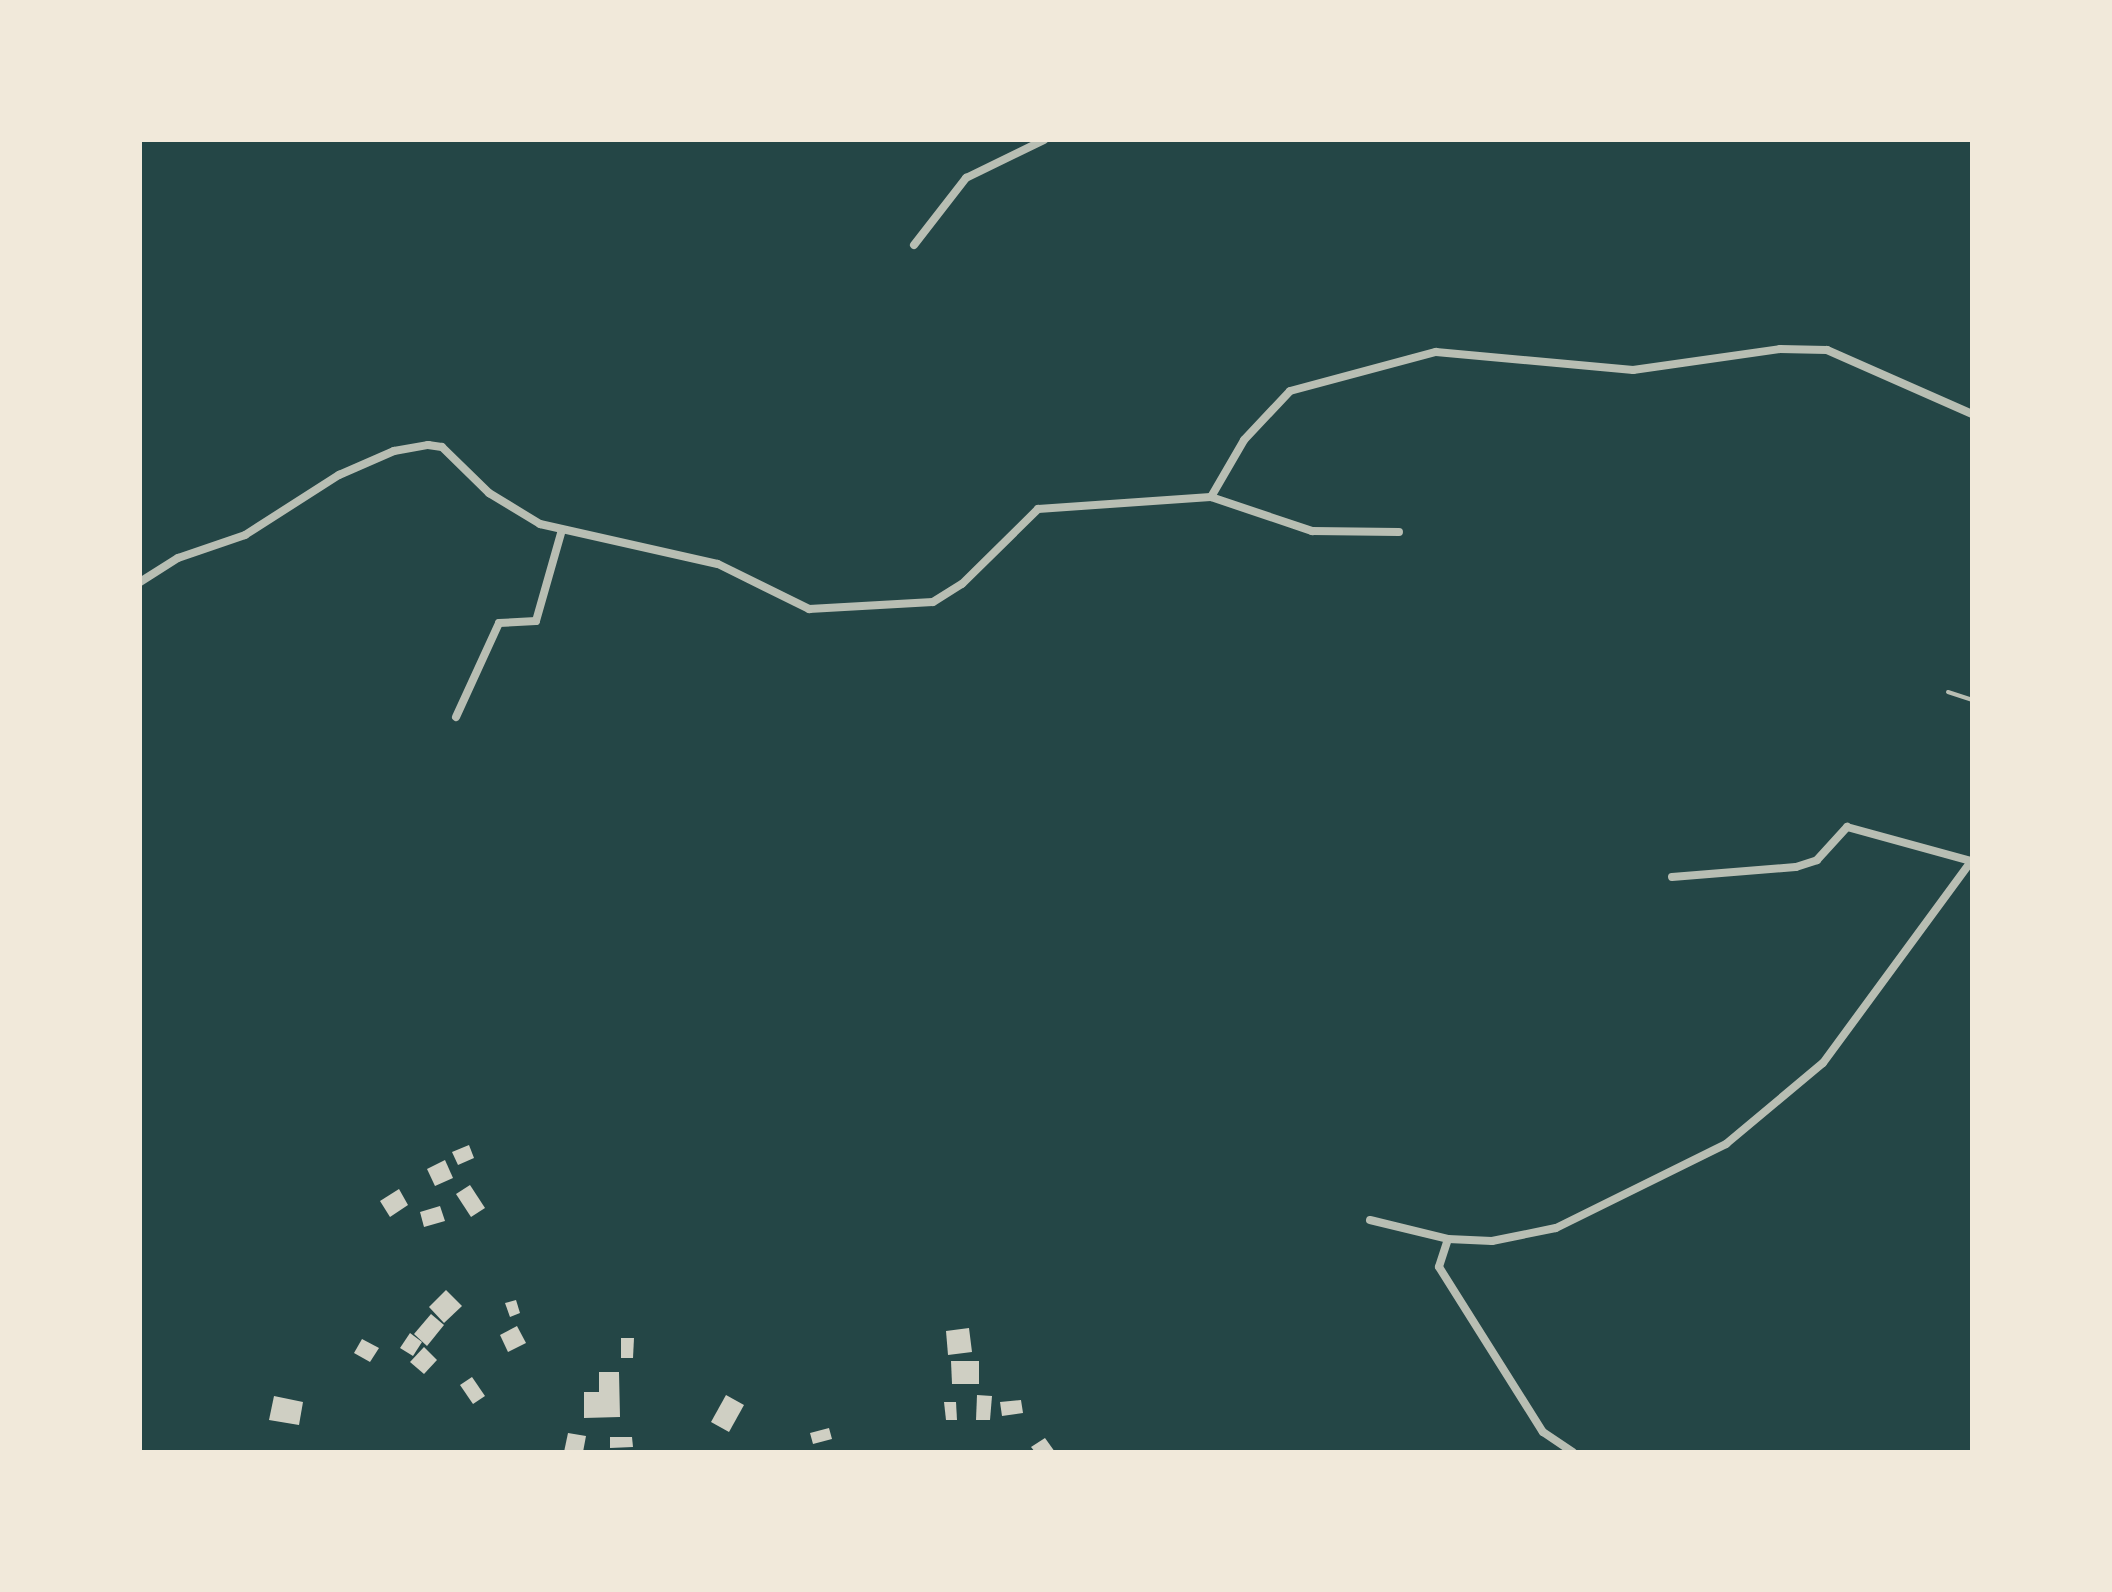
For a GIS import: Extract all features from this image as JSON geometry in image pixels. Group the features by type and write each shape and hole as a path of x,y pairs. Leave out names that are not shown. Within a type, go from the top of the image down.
{"street":[{"path":"914,245 966,178 1044,140"},
{"path":"1211,497 1244,440 1290,391 1436,352 1633,370 1780,350 1827,350 1972,414"},
{"path":"140,582 178,558 244,535 340,476 394,451 428,445 442,448 490,494 562,530 718,564 799,605 831,609 933,602 962,584 1038,508 1055,504 1211,497 1312,531 1399,532"},
{"path":"456,717 499,623 536,621 562,530"},
{"path":"1370,1220 1448,1239 1492,1241 1556,1228 1726,1144 1822,1063 1971,861 1846,828 1818,860 1796,867 1672,878"},
{"path":"1448,1239 1439,1267 1543,1432 1572,1452"}],"lane":[{"path":"1948,692 1972,700"}],"shaded area":[{"path":"140,140 1972,140 1972,1452 140,1452"}],"building":[{"path":"469,1145 474,1158 458,1165 452,1152"},
{"path":"445,1160 453,1178 435,1186 427,1169"},
{"path":"470,1185 485,1208 471,1217 456,1194"},
{"path":"399,1189 408,1205 390,1217 380,1201"},
{"path":"440,1206 445,1221 424,1227 420,1212"},
{"path":"446,1290 462,1306 444,1323 429,1307"},
{"path":"516,1300 520,1313 510,1317 505,1303"},
{"path":"431,1314 444,1325 427,1346 414,1334"},
{"path":"517,1326 526,1343 508,1352 500,1335"},
{"path":"969,1328 972,1352 948,1355 946,1331"},
{"path":"410,1333 422,1342 413,1356 400,1348"},
{"path":"621,1338 634,1338 633,1358 621,1358"},
{"path":"362,1339 379,1348 370,1362 354,1353"},
{"path":"424,1347 437,1360 424,1374 410,1362"},
{"path":"951,1361 979,1361 979,1384 952,1384"},
{"path":"599,1372 619,1372 620,1417 584,1418 584,1392 599,1392"},
{"path":"472,1377 485,1396 473,1404 460,1385"},
{"path":"726,1395 744,1405 729,1432 711,1422"},
{"path":"977,1395 992,1396 990,1420 976,1420"},
{"path":"274,1396 303,1402 299,1425 269,1420"},
{"path":"1021,1400 1023,1413 1002,1416 1000,1402"},
{"path":"944,1402 956,1402 957,1420 946,1420"},
{"path":"829,1428 832,1439 813,1444 810,1433"},
{"path":"568,1433 586,1436 583,1452 564,1452"},
{"path":"610,1437 632,1437 633,1447 610,1448"},
{"path":"1045,1438 1055,1452 1035,1452 1031,1447"}]}
